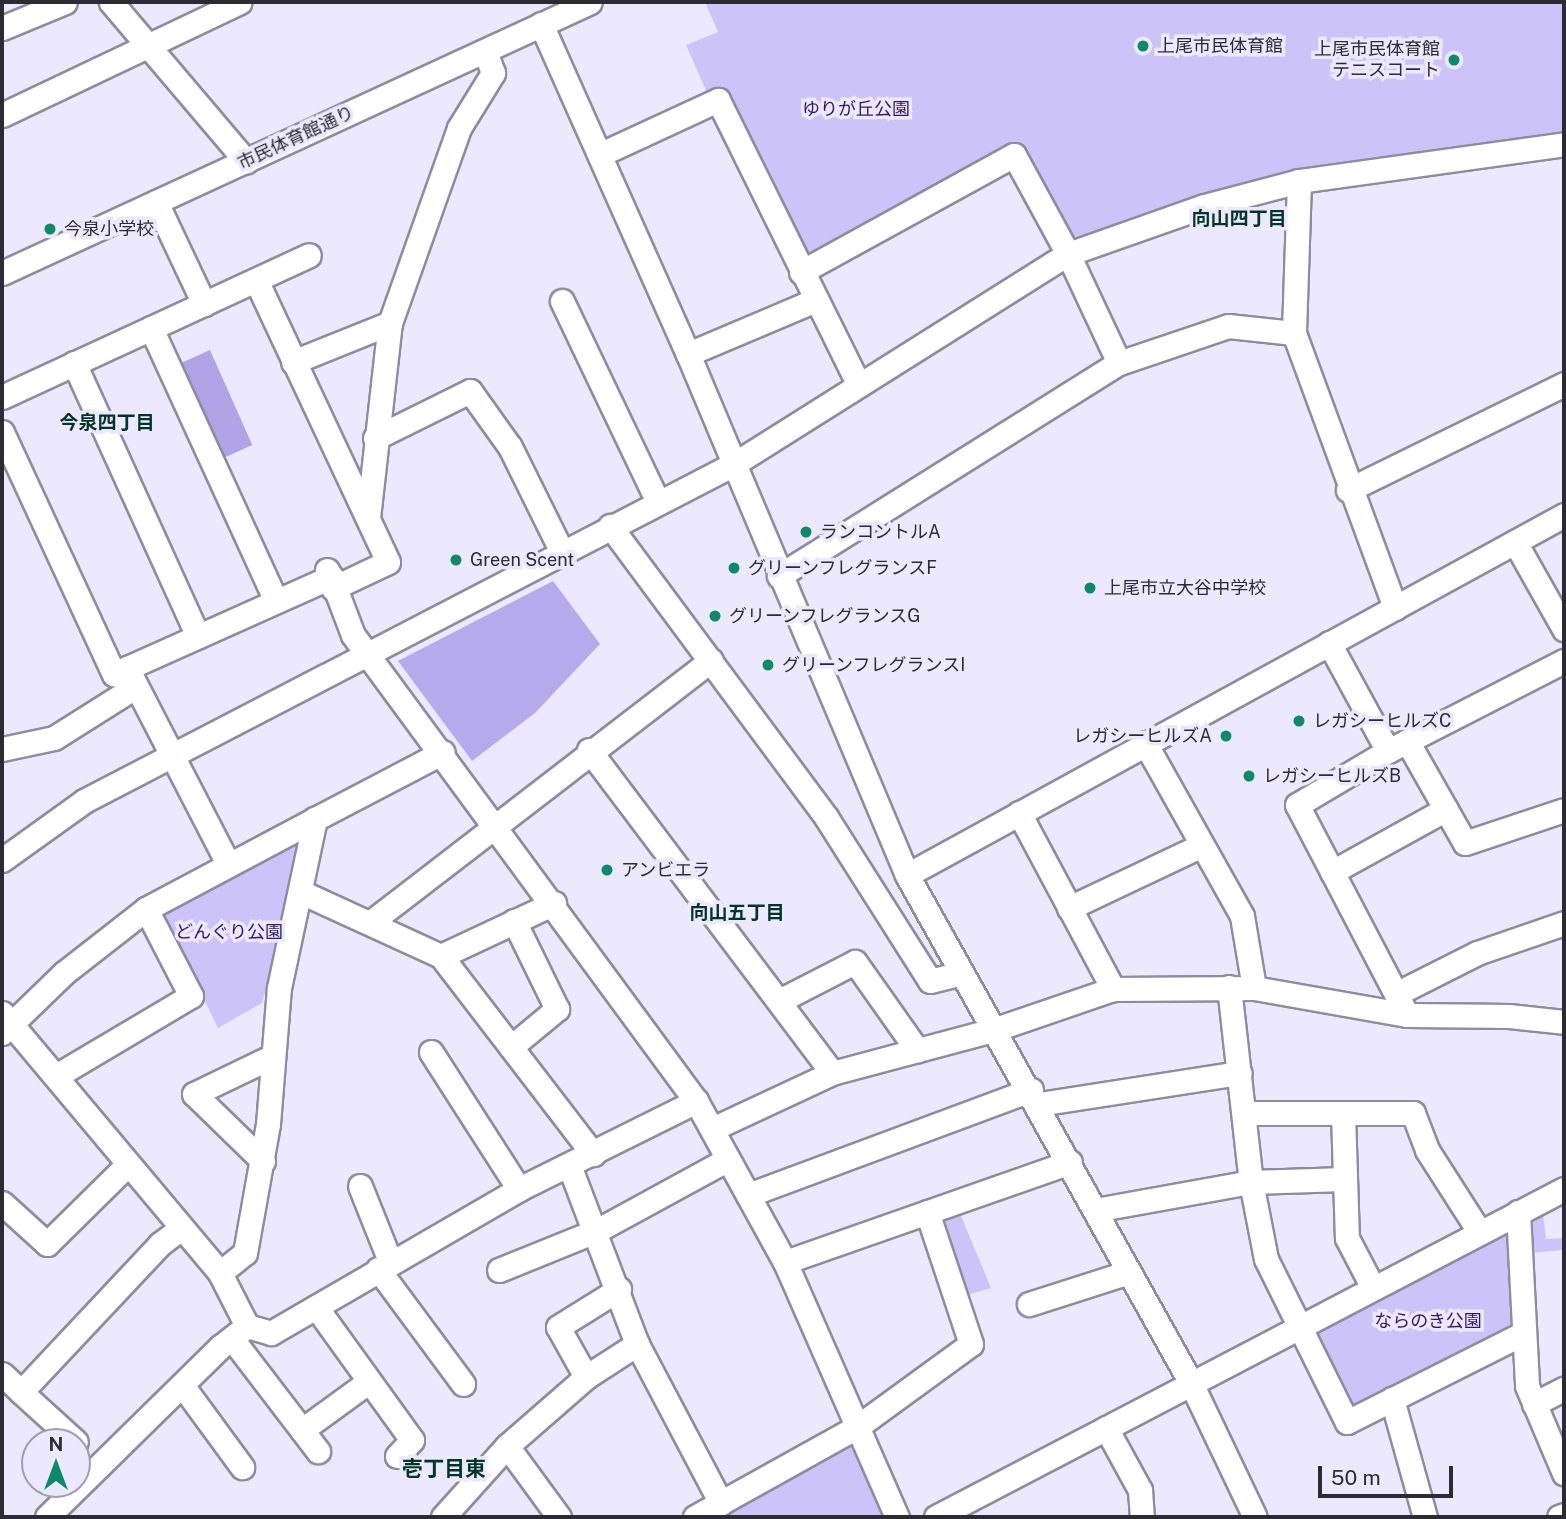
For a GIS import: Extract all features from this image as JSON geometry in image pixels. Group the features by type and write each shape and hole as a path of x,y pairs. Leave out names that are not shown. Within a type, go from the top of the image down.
{"street":[{"path":"2,28 65,2"},
{"path":"111,2 246,160"},
{"path":"2,115 240,2"},
{"name":"市民体育館通り","path":"4,265 156,202 590,2"},
{"path":"541,24 688,354 779,576 907,875 959,974 1035,1097 1191,1382 1255,1517"},
{"path":"368,518 390,323 459,128 492,73 485,51"},
{"path":"601,154 718,100 859,385"},
{"path":"2,860 84,802 734,464 1068,254 1204,206 1299,181 1564,144"},
{"path":"801,272 1014,155 1068,254 1119,363"},
{"path":"1299,181 1294,333 1348,490 1395,608"},
{"path":"156,202 204,304"},
{"path":"2,397 309,256"},
{"path":"2,749 54,738 131,677 198,636 330,578 388,562 256,279"},
{"path":"688,354 816,300"},
{"path":"562,301 658,502"},
{"path":"293,362 390,323"},
{"path":"779,576 1119,363 1228,327 1294,333"},
{"path":"151,328 276,601"},
{"path":"74,363 198,636"},
{"path":"1348,490 1564,384"},
{"path":"376,438 470,391 510,447 562,552"},
{"path":"2,432 114,674 131,677"},
{"path":"907,875 1564,515"},
{"path":"611,526 826,817 930,981 959,974"},
{"path":"1515,542 1564,629"},
{"path":"330,578 354,635 371,654 554,902 696,1101 785,1262 897,1517"},
{"path":"1329,643 1398,746 1446,810 1465,843 1564,810"},
{"path":"371,922 498,828 589,750 711,660"},
{"path":"1407,1015 1297,805 1398,746 1564,661"},
{"path":"131,677 170,757 228,864"},
{"path":"1145,743 1242,916 1254,988"},
{"path":"589,750 832,1073"},
{"path":"318,1451 240,1333 220,1273 126,1166 56,1076 5,1023 146,909 443,752"},
{"path":"1332,872 1446,810"},
{"path":"1019,813 1113,989"},
{"path":"220,1273 245,1253 262,1161 279,988 315,819"},
{"path":"1069,908 1202,845"},
{"path":"300,892 441,956 593,1154"},
{"path":"441,956 554,902"},
{"path":"56,1076 191,996 146,909"},
{"path":"511,1047 557,1009 514,921"},
{"path":"1396,995 1477,953 1564,923"},
{"path":"779,1001 855,962 917,1050"},
{"path":"1229,987 1251,1182 1266,1259 1298,1328 1348,1422 1524,1334"},
{"path":"712,1129 832,1073 993,1030 1113,989 1254,988 1407,1015 1509,1016 1564,1022"},
{"path":"431,1052 519,1189"},
{"path":"262,1161 194,1094 271,1058"},
{"path":"748,1195 1035,1097 1240,1073"},
{"path":"47,1517 182,1385 240,1333 271,1333 519,1189 696,1101"},
{"path":"1244,1113 1413,1112 1427,1150 1480,1233"},
{"path":"1343,1113 1348,1238 1373,1288"},
{"path":"499,1270 598,1230 728,1159"},
{"path":"785,1262 1070,1162"},
{"path":"569,1165 598,1230 637,1344 722,1503"},
{"path":"2,1203 47,1244 126,1166"},
{"path":"1095,1210 1251,1182 1345,1179"},
{"path":"360,1186 384,1265 463,1384"},
{"path":"936,1517 1564,1189"},
{"path":"695,1517 857,1427 971,1345 927,1212"},
{"path":"1518,1212 1527,1386 1564,1473"},
{"path":"21,1392 160,1244 181,1228"},
{"path":"1029,1304 1129,1272"},
{"path":"586,1377 558,1327 620,1289"},
{"path":"316,1307 412,1440 397,1456"},
{"path":"443,1517 507,1447 586,1377 637,1344"},
{"path":"2,1374 60,1428"},
{"path":"302,1430 368,1382"},
{"path":"182,1385 243,1467"},
{"path":"1534,1404 1564,1389"},
{"path":"1392,1399 1425,1517"},
{"path":"1106,1428 1140,1490 1139,1516"},
{"path":"507,1447 559,1517"},
{"path":"91,1456 101,1465"},
{"path":"1559,1517 1564,1514"}],"green space":[{"name":"ゆりが丘公園","path":"705,2 1564,2 1564,135 1290,175 1073,245 1015,146 813,254 803,253 725,88 708,95 686,45 718,32"},
{"name":"どんぐり公園","path":"299,832 301,869 262,1003 218,1028 161,912"},
{"path":"959,1211 991,1288 961,1297 939,1218"},
{"path":"1543,1215 1546,1239 1564,1238 1564,1250 1531,1253 1529,1231 1536,1218"},
{"name":"ならのき公園","path":"1509,1233 1514,1326 1349,1407 1312,1331"},
{"path":"847,1442 856,1445 887,1517 706,1517"}],"shaded area":[{"path":"210,350 252,445 219,460 177,365"},
{"path":"553,581 600,644 535,713 472,761 398,661"}],"place":[{"name":"上尾市民体育館","path":"1143,46"},
{"name":"上尾市民体育館 テニスコート","path":"1454,60"},
{"name":"今泉小学校","path":"50,229"},
{"name":"ランコントルA","path":"806,532"},
{"name":"Green Scent","path":"456,560"},
{"name":"グリーンフレグランスF","path":"734,568"},
{"name":"上尾市立大谷中学校","path":"1090,588"},
{"name":"グリーンフレグランスG","path":"715,616"},
{"name":"グリーンフレグランスI","path":"768,665"},
{"name":"レガシーヒルズC","path":"1299,721"},
{"name":"レガシーヒルズA","path":"1226,736"},
{"name":"レガシーヒルズB","path":"1249,776"},
{"name":"アンビエラ","path":"607,870"}],"district":[{"name":"向山四丁目","path":"1239,219"},
{"name":"今泉四丁目","path":"107,423"},
{"name":"向山五丁目","path":"737,913"},
{"name":"壱丁目東","path":"444,1469"}]}
